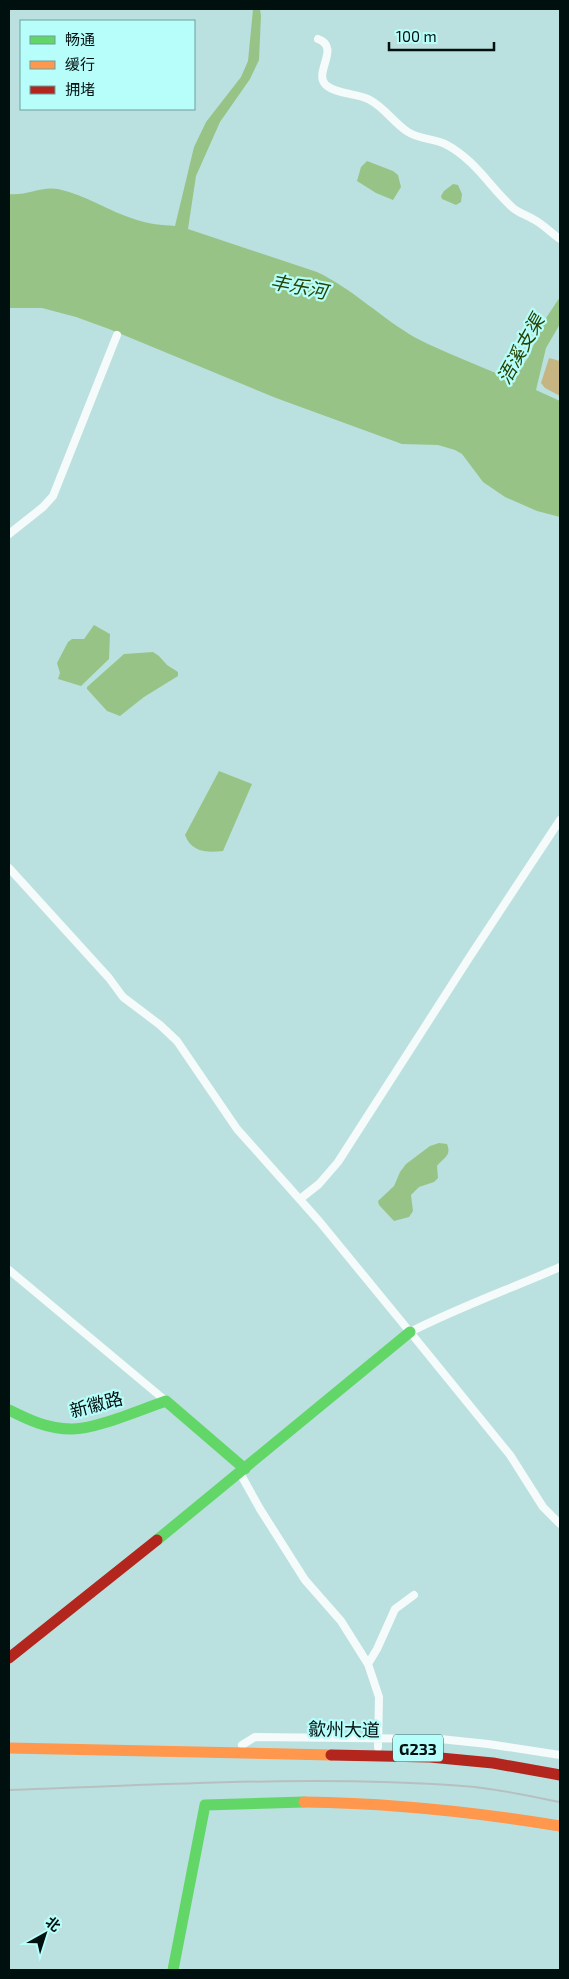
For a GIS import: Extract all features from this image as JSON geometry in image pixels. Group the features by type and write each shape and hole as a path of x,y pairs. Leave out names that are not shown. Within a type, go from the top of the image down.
{"main road":[{"path":"9,1658 243,1471 410,1332"},
{"path":"166,1401 243,1471"},
{"name":"新徽路","path":"9,1410 48,1428 74,1430 166,1401"},
{"name":"G233","path":"9,1740 242,1745 276,1750"},
{"name":"歙州大道","path":"276,1750 378,1742 462,1751 560,1765"},
{"name":"G233","path":"9,1748 276,1750"},
{"name":"歙州大道","path":"276,1750 430,1757 493,1763 560,1775"},
{"path":"209,1809 276,1801 373,1803 464,1811 560,1826"},
{"path":"209,1809 373,1810 463,1818 560,1834"},
{"path":"173,1970 209,1809"},
{"path":"180,1970 209,1809"}],"street":[{"path":"318,39 326,44 328,50 322,78 327,86 368,99 381,107 408,132 421,139 448,146 473,163 514,209 541,224 560,240"},
{"path":"9,534 43,508 53,496 117,335"},
{"path":"300,1199 319,1184 338,1162 560,820"},
{"path":"9,868 109,978 122,997 160,1024 177,1041 237,1129 300,1199 410,1332 510,1455 543,1507 560,1524"},
{"path":"410,1332 452,1311 560,1267"},
{"path":"9,1270 166,1401"},
{"path":"243,1471 260,1509 305,1580 341,1621 368,1664 379,1698 378,1742"},
{"path":"368,1664 395,1609 414,1595"},
{"path":"242,1745 255,1737 378,1742 413,1738 467,1742 560,1755"}],"shaded area":[{"path":"549,358 560,361 560,396 545,388 541,383"}],"water":[{"name":"丰乐河","path":"253,9 260,9 261,16 259,60 250,79 220,122 196,176 188,229 317,272 343,287 416,338 512,380 528,358 544,321 560,297 560,324 546,348 536,390 560,401 560,517 537,511 505,497 483,482 462,454 455,450 438,445 402,444 276,398 76,317 42,308 9,308 9,194 21,194 52,188 58,189 78,195 137,220 175,226 194,147 206,122 241,77 248,61"},
{"path":"367,161 393,171 398,175 401,187 393,200 376,193 357,181 361,167"},
{"path":"453,184 458,185 462,194 461,202 456,205 442,199 441,196"},
{"path":"94,625 110,634 109,659 81,686 58,679 60,673 57,663 68,642 72,639 84,639"},
{"path":"153,652 178,672 178,676 144,697 120,716 107,711 87,689 124,654"},
{"path":"219,771 252,784 223,851 211,852 195,848 185,835"},
{"path":"439,1143 447,1144 448,1154 437,1166 438,1178 434,1182 419,1187 411,1195 413,1211 409,1217 394,1221 379,1205 378,1201 394,1186 406,1164 430,1146"}],"railway":[{"path":"9,1790 236,1782 350,1781 475,1787 560,1802"}],"traffic: fast":[{"path":"157,1540 410,1332"},
{"path":"9,1410 47,1426 71,1429 105,1423 166,1401 245,1469"},
{"path":"173,1970 205,1805 304,1802"}],"traffic: slow":[{"path":"9,1748 331,1755"},
{"path":"304,1802 432,1809 560,1826"}],"traffic: jam":[{"path":"9,1658 157,1540"},
{"path":"331,1755 430,1757 493,1763 560,1775"}],"water label":[{"name":"浯溪支渠","path":"520,349"}]}
